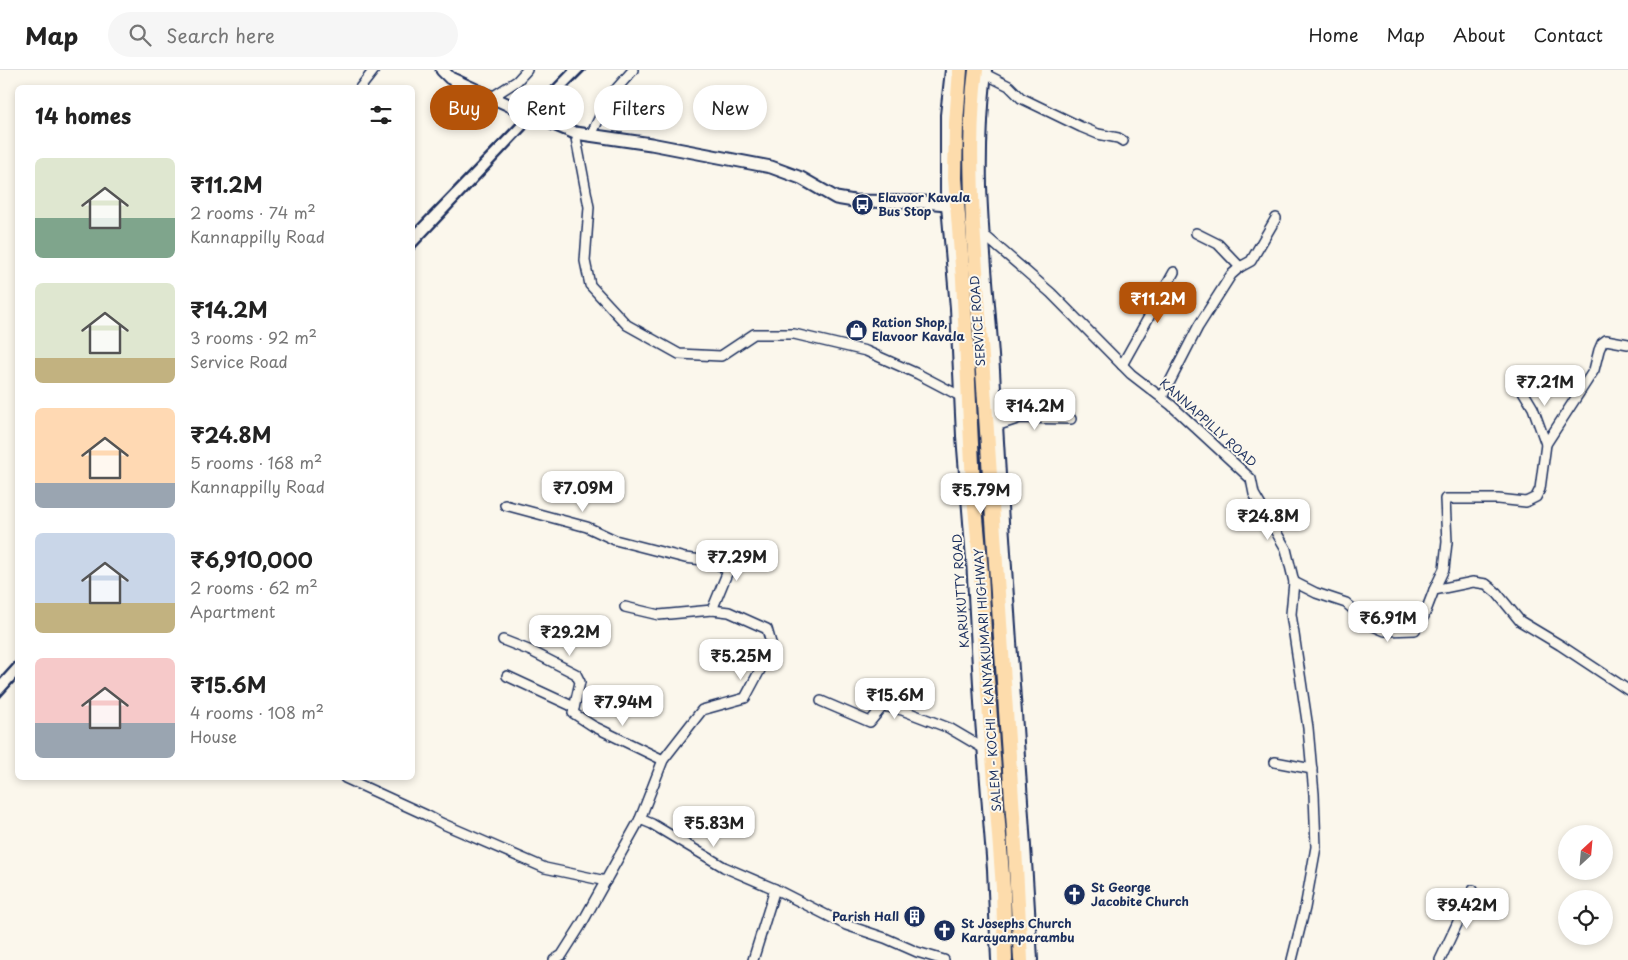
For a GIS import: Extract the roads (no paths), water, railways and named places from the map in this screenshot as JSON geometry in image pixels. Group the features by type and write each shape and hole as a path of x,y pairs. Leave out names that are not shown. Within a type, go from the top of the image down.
{"highway":[{"name":"SALEM - KOCHI - KANYAKUMARI HIGHWAY","path":"960,70 952,205 970,391 973,485 1003,888 1005,960"},
{"name":"SALEM - KOCHI - KANYAKUMARI HIGHWAY","path":"982,72 971,104 970,127 978,229 1021,960"}],"main road":[{"path":"442,70 450,78 465,85"},
{"path":"498,100 575,133 651,144 770,167 801,178 836,198 854,201 923,202 952,205"}],"street":[{"path":"362,85 374,70"},
{"path":"498,93 516,81 527,70"},
{"path":"591,135 610,96 633,70"},
{"name":"KARUKUTTY ROAD","path":"951,70 945,141 952,205 960,396 983,748 993,869 997,960"},
{"path":"982,72 1009,86 1021,98 1081,128 1123,141"},
{"path":"575,133 589,208 585,261 590,285 627,325 678,354 721,356 754,334 794,334 866,351 918,374 960,396"},
{"path":"1162,397 1198,327 1231,275 1251,261 1276,218"},
{"name":"KANNAPPILLY ROAD","path":"978,229 1051,293 1131,374 1162,397 1251,478 1254,494 1286,549 1294,582 1291,614 1308,728 1316,847 1305,908 1292,960"},
{"name":"SERVICE ROAD","path":"978,229 992,341 1032,960"},
{"path":"1196,233 1218,244 1240,267"},
{"path":"1122,365 1174,272"},
{"path":"1294,582 1316,593 1346,603 1371,626 1385,632 1415,630 1424,616 1444,569 1447,542 1445,499 1498,499 1526,502 1536,497 1540,489 1546,444 1594,370 1602,343 1606,340 1628,344"},
{"path":"1518,383 1533,408 1546,444"},
{"path":"996,426 1020,418 1071,419"},
{"path":"505,505 587,527 614,540 685,558 718,564 728,571 712,610"},
{"path":"1434,590 1473,582 1480,582 1492,588 1520,621 1628,690"},
{"path":"554,960 562,955 567,948 640,819 663,760 702,710 745,698 760,670 771,643 767,629 729,612 712,610 659,615 625,607"},
{"path":"503,640 576,674 580,682 573,713 593,726 663,760"},
{"path":"507,676 574,707"},
{"path":"821,701 870,722 883,706 902,710 949,728 983,748"},
{"path":"1275,762 1312,769"},
{"path":"349,780 426,815 441,824 545,868 606,881"},
{"path":"640,819 652,824 724,867 846,924 884,938 916,956 944,960"},
{"path":"753,960 774,889"},
{"path":"1440,960 1473,890"}],"railway":[{"path":"415,228 568,70"},
{"path":"415,248 531,124 585,70"},
{"path":"0,679 15,662"},
{"path":"0,697 15,680"}],"place":[{"name":"Elavoor Kavala Bus Stop","path":"862,205"},
{"name":"Ration Shop, Elavoor Kavala","path":"856,330"},
{"name":"St George Jacobite Church","path":"1075,895"},
{"name":"Parish Hall","path":"915,917"},
{"name":"St Josephs Church Karayamparambu","path":"945,931"}]}
